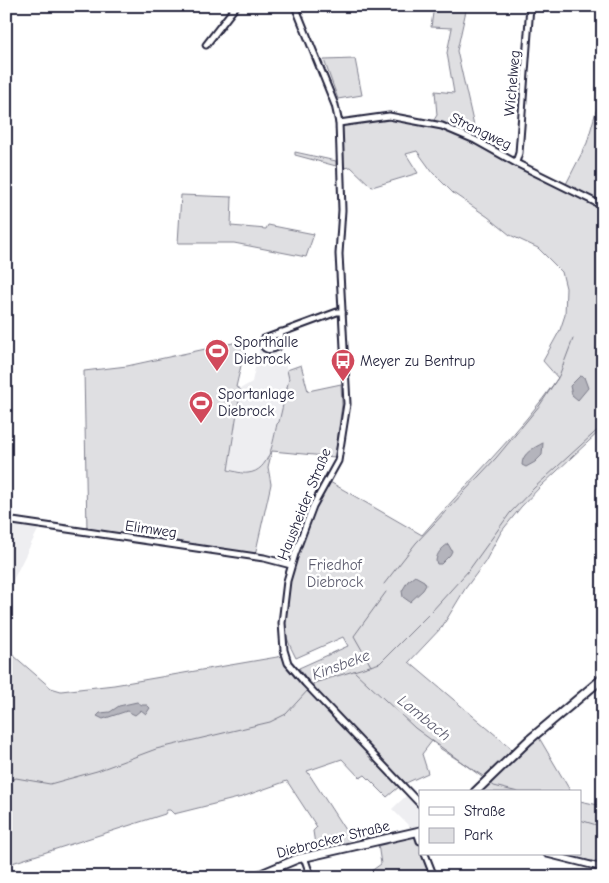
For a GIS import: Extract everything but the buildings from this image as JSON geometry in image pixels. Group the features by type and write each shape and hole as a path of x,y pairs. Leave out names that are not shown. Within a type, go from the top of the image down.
{"main road":[{"path":"478,790 529,740 603,678"},
{"name":"Diebrocker Straße","path":"254,877 304,857 419,832"}],"street":[{"path":"206,45 236,6"},
{"name":"Hausheider Straße","path":"294,6 335,105 339,123 342,210 339,254 347,404 340,451 335,468 313,506 291,565 284,604 283,640 288,663 313,692 419,803"},
{"name":"Wichelweg","path":"516,162 519,154 530,6"},
{"name":"Strangweg","path":"339,123 389,116 442,126 475,140 603,206"},
{"path":"281,332 337,312 342,312"},
{"name":"Elimweg","path":"6,520 264,558 291,565"},
{"path":"426,856 434,877"},
{"path":"555,856 603,868"},
{"path":"304,857 311,877"}],"shaded area":[{"path":"259,350 282,355 290,379 266,476 228,470 240,389 252,382"},
{"path":"580,376 584,377 588,388 578,400 572,395 570,386"},
{"path":"543,443 542,455 526,467 522,465 526,454"},
{"path":"6,521 40,526 6,594"},
{"path":"448,544 452,551 450,555 441,564 437,564 438,553"},
{"path":"415,576 424,581 426,585 410,602 403,597 402,591 408,581"},
{"path":"137,702 150,708 146,714 141,710 135,715 127,711 103,719 97,716 100,713 110,712 119,706"},
{"path":"408,794 419,805 419,827 413,830 392,809"}],"green space":[{"name":"Friedhof Diebrock","path":"434,6 467,6 457,51 476,135 516,161 565,186 587,143 600,97 603,78 603,428 521,507 501,532 485,562 465,589 442,627 409,662 511,748 516,755 538,736 570,790 483,790 489,780 438,747 432,741 422,754 428,773 406,783 387,765 364,748 400,786 387,797 365,775 360,778 342,759 307,771 347,833 365,831 368,839 316,851 313,831 317,827 287,781 242,797 174,814 167,810 165,814 6,865 6,649 51,688 61,691 114,685 283,656 285,663 308,690 312,686 299,668 348,646 343,637 296,658 285,626 285,612 291,573 301,541 314,511 330,482 422,535 509,439 558,378 543,361 560,330 565,315 566,288 562,272 538,248 510,235 453,193 433,173 417,151 406,154 418,173 372,187 351,167 342,168 340,124 391,118 442,125 442,123 434,120 437,115 435,91 454,93 447,53 452,28 431,27"},
{"path":"355,59 362,95 338,99 324,60"},
{"path":"295,152 336,161 336,166 295,155"},
{"path":"181,195 232,197 231,226 266,229 268,225 314,234 306,257 234,243 178,243"},
{"path":"247,340 236,387 240,389 240,394 228,470 248,473 261,467 266,461 279,422 289,379 287,370 301,365 308,391 341,384 342,405 335,457 272,451 268,467 271,484 255,555 87,530 84,371 127,366"},
{"path":"582,801 603,806 603,864 570,856 582,856"},
{"path":"410,837 419,837 419,856 430,856 438,877 363,877 381,864 378,844"}],"waterway":[{"path":"384,584 416,543 496,458 540,405 559,376 573,339"},
{"name":"Kinsbeke","path":"312,686 314,683 380,663 432,611 469,570 510,513 534,488 603,425"},
{"path":"371,666 354,636 386,592"},
{"name":"Lambach","path":"354,671 415,728 482,777"},
{"name":"Kinsbeke","path":"6,782 16,778 50,784 97,771 156,749 270,722 286,714 309,689"},
{"name":"Lambach","path":"490,783 494,786 510,790"},
{"name":"Lambach","path":"582,821 603,827"}],"place":[{"name":"Sporthalle Diebrock","path":"217,372"},
{"name":"Meyer zu Bentrup","path":"343,382"},
{"name":"Sportanlage Diebrock","path":"201,424"}]}
